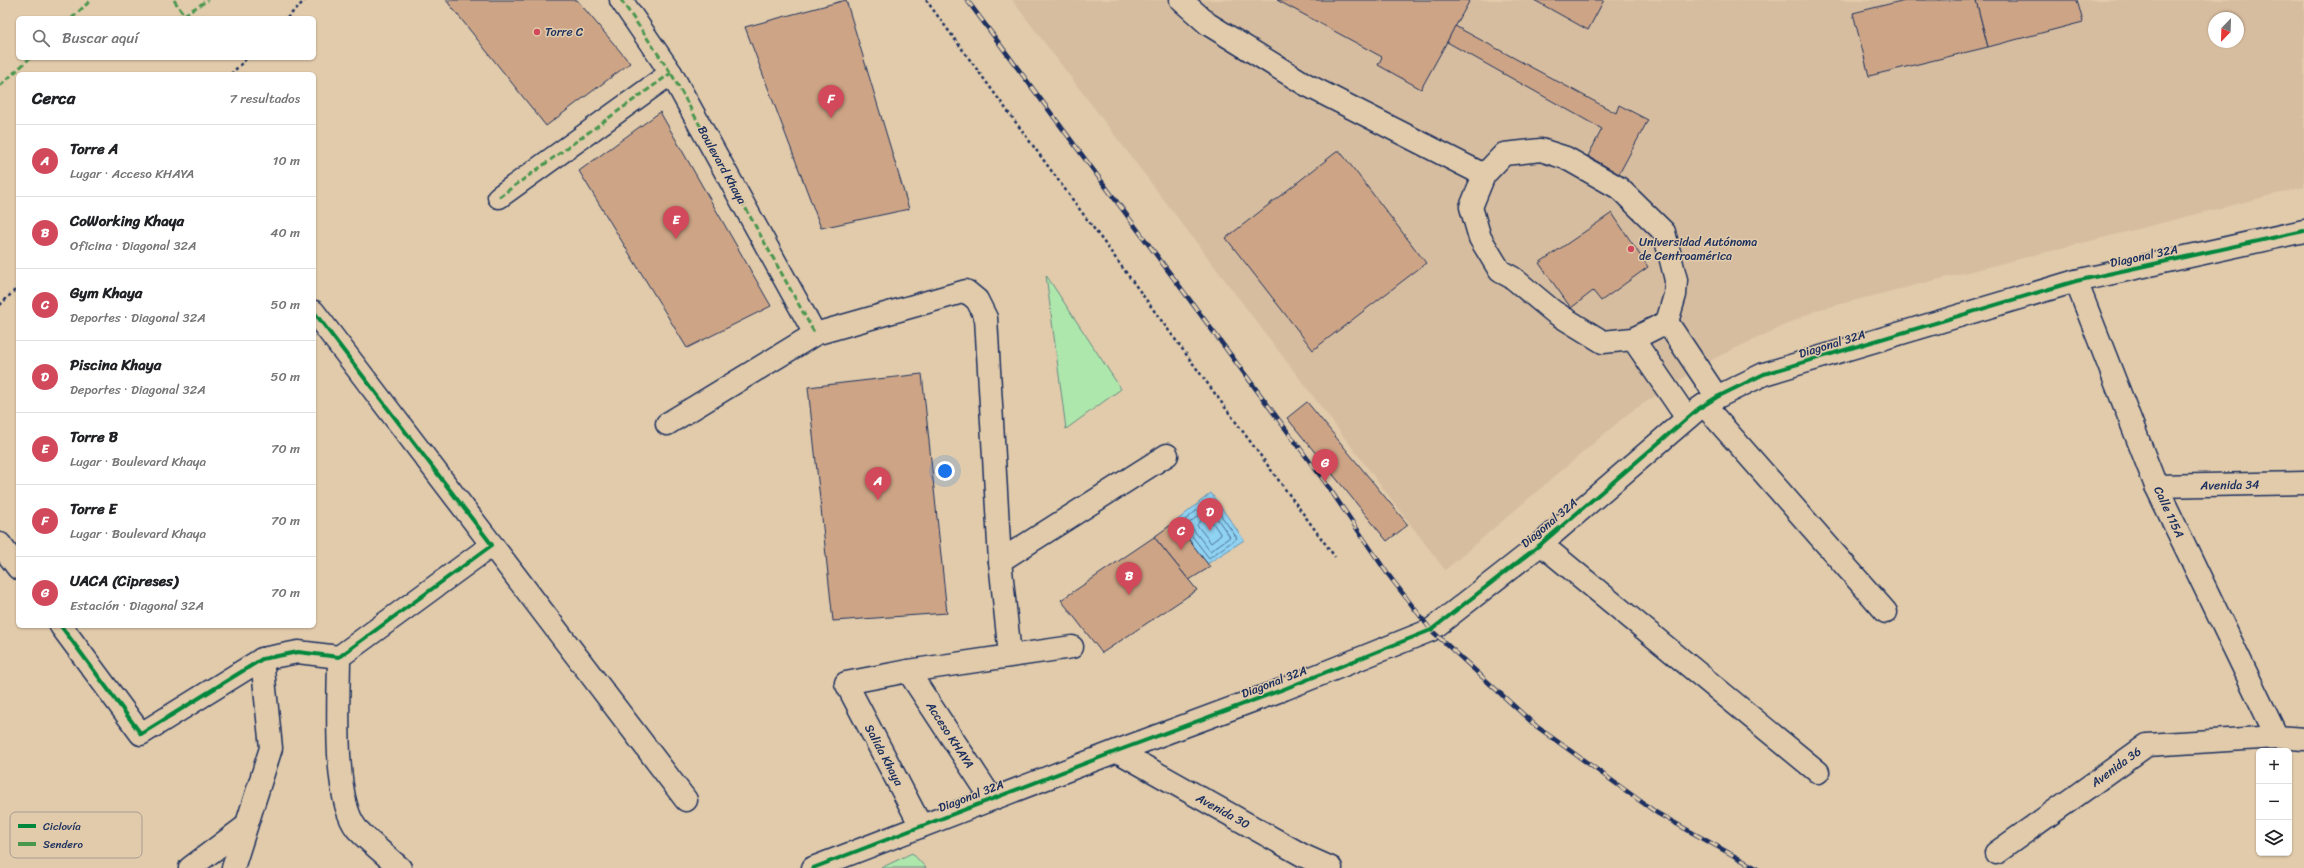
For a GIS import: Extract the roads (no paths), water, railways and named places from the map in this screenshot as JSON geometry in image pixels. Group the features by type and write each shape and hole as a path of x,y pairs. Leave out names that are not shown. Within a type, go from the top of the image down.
{"street":[{"name":"Boulevard Khaya","path":"622,0 671,72 815,334"},
{"path":"1181,0 1208,24 1305,84 1484,175"},
{"path":"499,197 671,72"},
{"path":"1668,322 1633,339 1603,342 1554,312 1514,278 1500,271 1480,238 1471,206 1484,175 1504,154 1541,150 1566,158 1619,188 1664,232 1676,280 1675,295 1668,322 1703,407"},
{"name":"Diagonal 32A","path":"813,868 1117,751 1284,689 1432,630 1540,544 1703,407 1764,374 2076,281 2304,231"},
{"name":"Calle 115A","path":"2076,281 2156,486 2276,737"},
{"path":"667,424 815,334 966,291 977,300 986,318 1000,561 1010,655"},
{"path":"316,315 686,800"},
{"path":"1633,339 1703,407 1886,612"},
{"path":"1000,561 1167,455"},
{"name":"Avenida 34","path":"2156,486 2304,483"},
{"path":"0,544 16,565"},
{"path":"1540,544 1818,772"},
{"path":"62,628 141,734 262,659 298,652 338,657 492,545"},
{"path":"908,671 1072,646"},
{"path":"338,657 339,748 343,800 356,828 400,868"},
{"path":"233,868 271,748 262,659"},
{"name":"Salida Khaya","path":"908,671 846,683 921,826"},
{"name":"Acceso KHAYA","path":"908,671 992,799"},
{"name":"Avenida 36","path":"1996,853 2147,745 2276,737 2304,739"},
{"name":"Avenida 30","path":"1117,751 1304,856 1331,868"},
{"path":"190,868 246,826"}],"water":[{"path":"1211,493 1244,540 1207,564 1175,522"}],"railway":[{"path":"967,0 1325,482 1387,573 1431,630 1536,726 1657,813 1756,868"}],"place":[{"name":"Torre C","path":"537,32"},
{"name":"Torre E","path":"831,118"},
{"name":"Torre B","path":"676,239"},
{"name":"Universidad Autónoma de Centroamérica","path":"1631,249"},
{"name":"UACA (Cipreses)","path":"1325,482"},
{"name":"Torre A","path":"878,500"},
{"name":"Piscina Khaya","path":"1210,531"},
{"name":"Gym Khaya","path":"1181,550"},
{"name":"CoWorking Khaya","path":"1129,595"}]}
